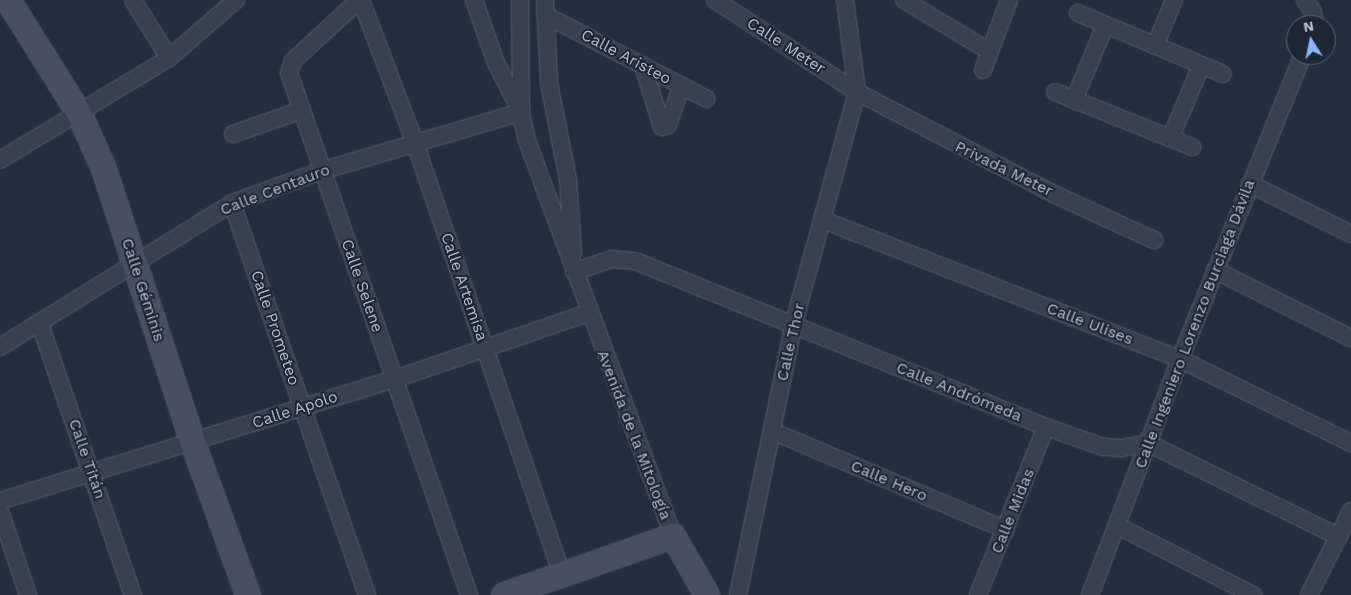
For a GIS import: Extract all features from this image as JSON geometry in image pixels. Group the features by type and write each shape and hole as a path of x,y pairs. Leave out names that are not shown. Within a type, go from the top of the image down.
{"street":[{"name":"Calle Géminis","path":"8,0 79,113 104,169 193,443 248,595"},
{"path":"133,0 169,58"},
{"path":"0,160 169,58 236,0"},
{"name":"Calle Selene","path":"360,0 290,66 322,171 469,595"},
{"name":"Calle Artemisa","path":"360,0 415,143 562,575"},
{"path":"474,0 496,64 521,112"},
{"name":"Avenida de la Mitología","path":"520,0 521,112 534,165 673,536 709,594"},
{"name":"Calle Meter","path":"715,0 856,92"},
{"path":"845,0 856,92"},
{"path":"904,0 989,51"},
{"path":"983,70 1009,0"},
{"path":"1156,46 1174,0"},
{"name":"Avenida de la Mitología","path":"545,7 556,136 568,180 574,272"},
{"name":"Calle Aristeo","path":"545,7 681,87 707,99"},
{"path":"1078,14 1223,74"},
{"path":"1074,100 1105,26"},
{"path":"643,65 662,127 668,125 681,87"},
{"name":"Calle Ingeniero Lorenzo Burciaga Dávila","path":"1090,595 1215,270 1299,65"},
{"path":"1171,137 1201,66"},
{"name":"Calle Thor","path":"738,595 793,326 856,92"},
{"name":"Privada Meter","path":"856,92 1048,191 1154,240"},
{"path":"1055,92 1192,147"},
{"path":"233,134 302,110"},
{"name":"Calle Centauro","path":"0,346 40,324 134,261 232,203 322,171 521,112"},
{"path":"1250,184 1351,234"},
{"name":"Calle Prometeo","path":"232,203 366,595"},
{"name":"Calle Ulises","path":"823,220 1180,359 1351,443"},
{"name":"Calle Andrómeda","path":"574,272 611,260 635,260 793,326 1046,427 1103,447 1122,448 1148,443"},
{"path":"1215,270 1351,338"},
{"name":"Calle Apolo","path":"0,501 193,443 394,379 588,313"},
{"name":"Calle Titán","path":"40,324 133,595"},
{"name":"Calle Midas","path":"978,595 1006,530 1046,427"},
{"name":"Calle Hero","path":"772,431 1006,530"},
{"path":"1148,443 1339,537"},
{"path":"1309,595 1351,510"},
{"path":"0,511 26,595"},
{"path":"1118,526 1253,595"},
{"path":"504,595 673,536"}]}
